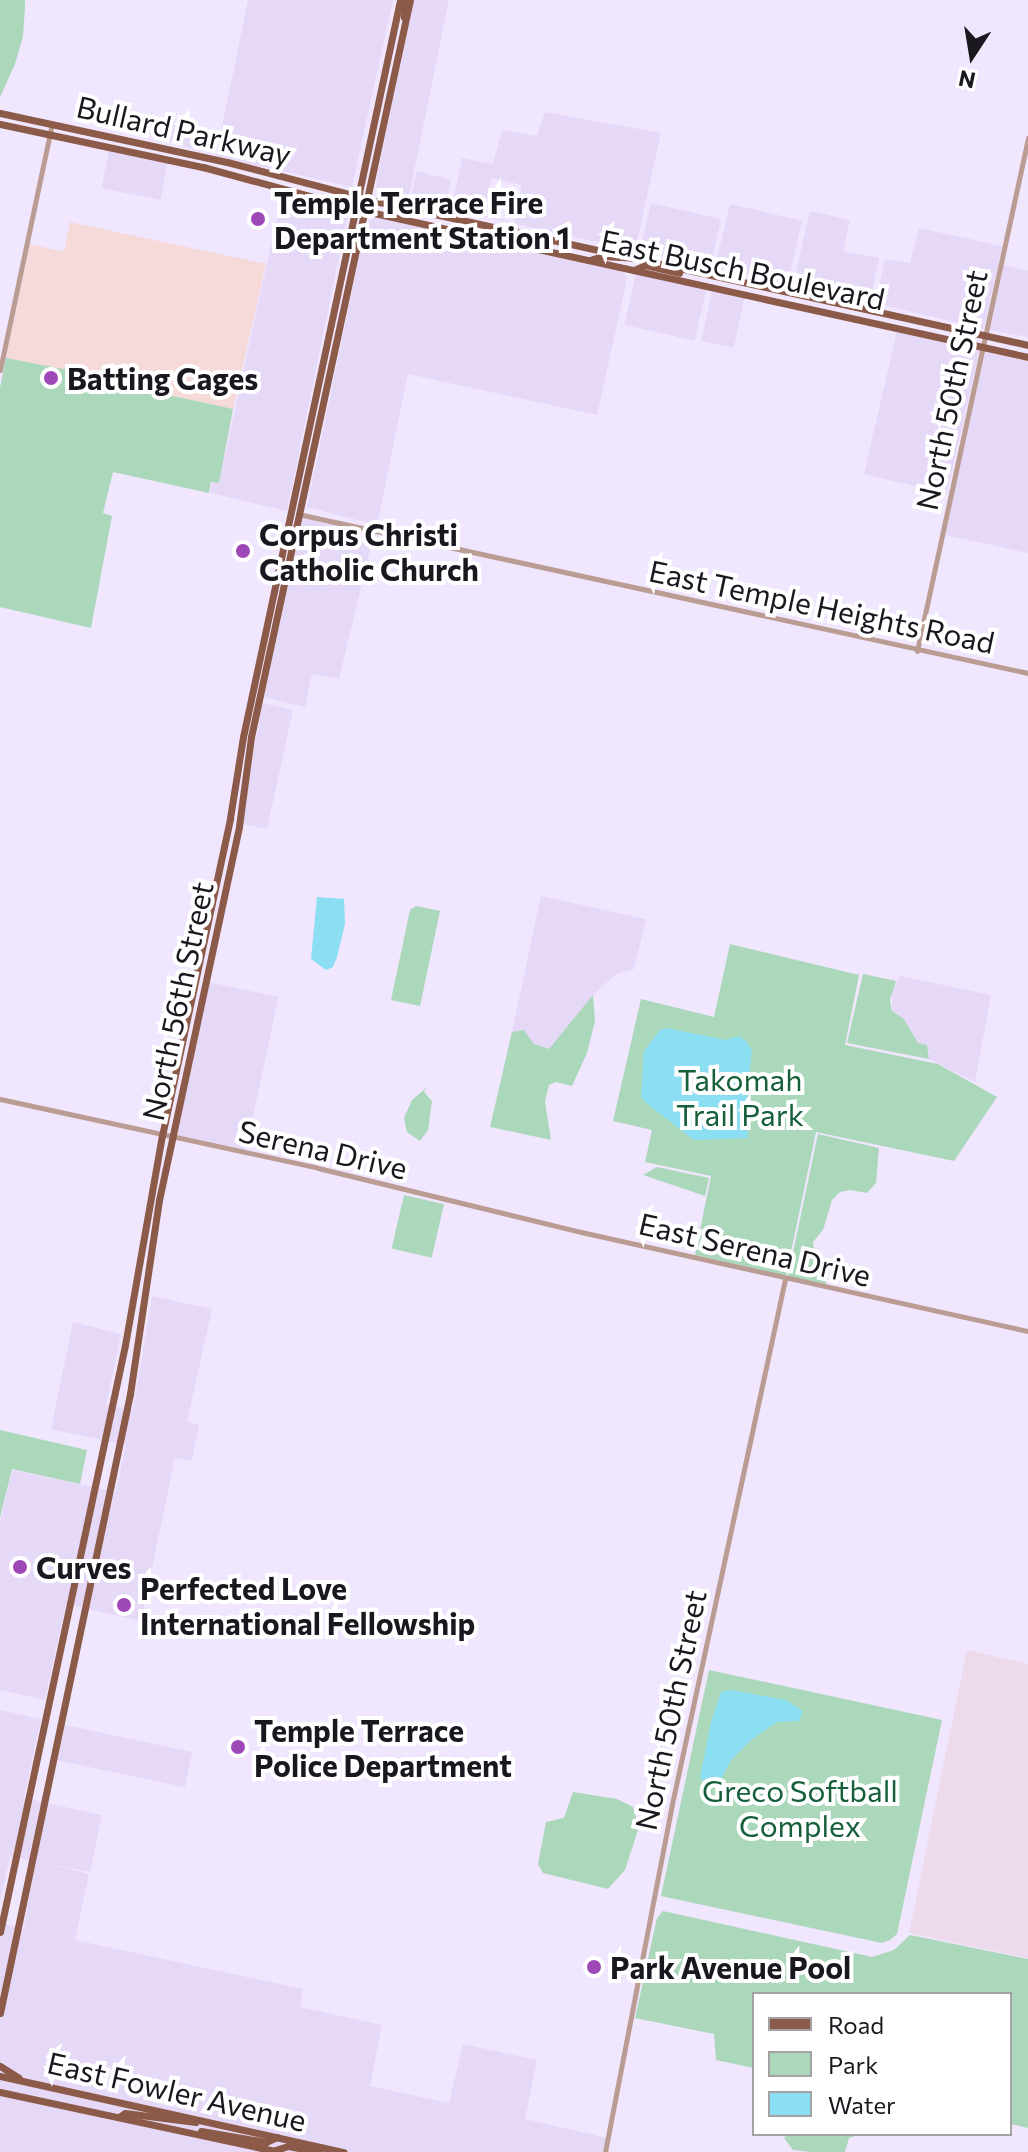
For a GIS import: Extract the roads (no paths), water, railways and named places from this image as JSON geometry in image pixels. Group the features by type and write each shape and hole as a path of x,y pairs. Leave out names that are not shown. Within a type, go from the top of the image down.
{"main road":[{"name":"North 56th Street","path":"0,2013 134,1375 172,1138 239,826 272,644 389,102 406,18 403,16 405,0"},
{"name":"North 56th Street","path":"0,1932 119,1372 162,1136 230,818 289,516 389,49 405,0"},
{"path":"389,49 391,62 386,92 389,102"},
{"name":"Bullard Parkway","path":"0,113 227,162 357,197"},
{"name":"Bullard Parkway","path":"0,124 203,167 355,208"},
{"name":"East Busch Boulevard","path":"357,197 1028,345"},
{"name":"East Busch Boulevard","path":"355,208 1028,357"},
{"path":"540,249 548,243 578,250 589,248"},
{"path":"590,260 602,256 627,260 636,257"},
{"path":"634,270 645,265 701,277 712,276"},
{"path":"334,303 337,312 330,346 334,355"},
{"path":"322,360 326,365 325,396"},
{"path":"309,425 313,431 309,470"},
{"path":"281,556 284,567 279,589 283,595"},
{"path":"263,642 272,644"},
{"path":"251,698 261,699"},
{"path":"119,1372 134,1375"},
{"path":"92,1499 107,1503"},
{"path":"90,1510 105,1513"},
{"path":"72,1598 87,1601"},
{"path":"0,2066 24,2081"},
{"name":"East Fowler Avenue","path":"0,2076 344,2152"},
{"name":"East Fowler Avenue","path":"0,2092 277,2151 288,2146 319,2152"},
{"path":"119,2117 125,2113 184,2123 206,2121"},
{"path":"183,2131 221,2133 266,2142 277,2137"}],"street":[{"path":"0,370 52,124"},
{"name":"North 50th Street","path":"917,651 1028,138"},
{"path":"289,516 300,513"},
{"name":"East Temple Heights Road","path":"300,513 1028,673"},
{"name":"Serena Drive","path":"0,1099 318,1168 474,1207"},
{"name":"East Serena Drive","path":"474,1207 1028,1331"},
{"name":"North 50th Street","path":"605,2152 672,1804 785,1279"}],"water":[{"path":"317,897 344,899 345,924 337,957 333,967 326,970 311,959"},
{"path":"666,1028 726,1040 739,1036 746,1041 752,1051 747,1094 748,1138 694,1140 641,1097 644,1051 660,1030"},
{"path":"731,1690 786,1700 803,1711 799,1721 777,1722 751,1740 731,1760 719,1783 711,1786 700,1778 711,1722 721,1692"}],"place":[{"name":"Temple Terrace Fire Department Station 1","path":"258,219"},
{"name":"Batting Cages","path":"51,378"},
{"name":"Corpus Christi Catholic Church","path":"243,551"},
{"name":"Curves","path":"20,1567"},
{"name":"Perfected Love International Fellowship","path":"124,1605"},
{"name":"Temple Terrace Police Department","path":"238,1747"},
{"name":"Park Avenue Pool","path":"594,1967"}],"park label":[{"name":"Takomah Trail Park","path":"740,1096"},
{"name":"Greco Softball Complex","path":"800,1807"}]}
